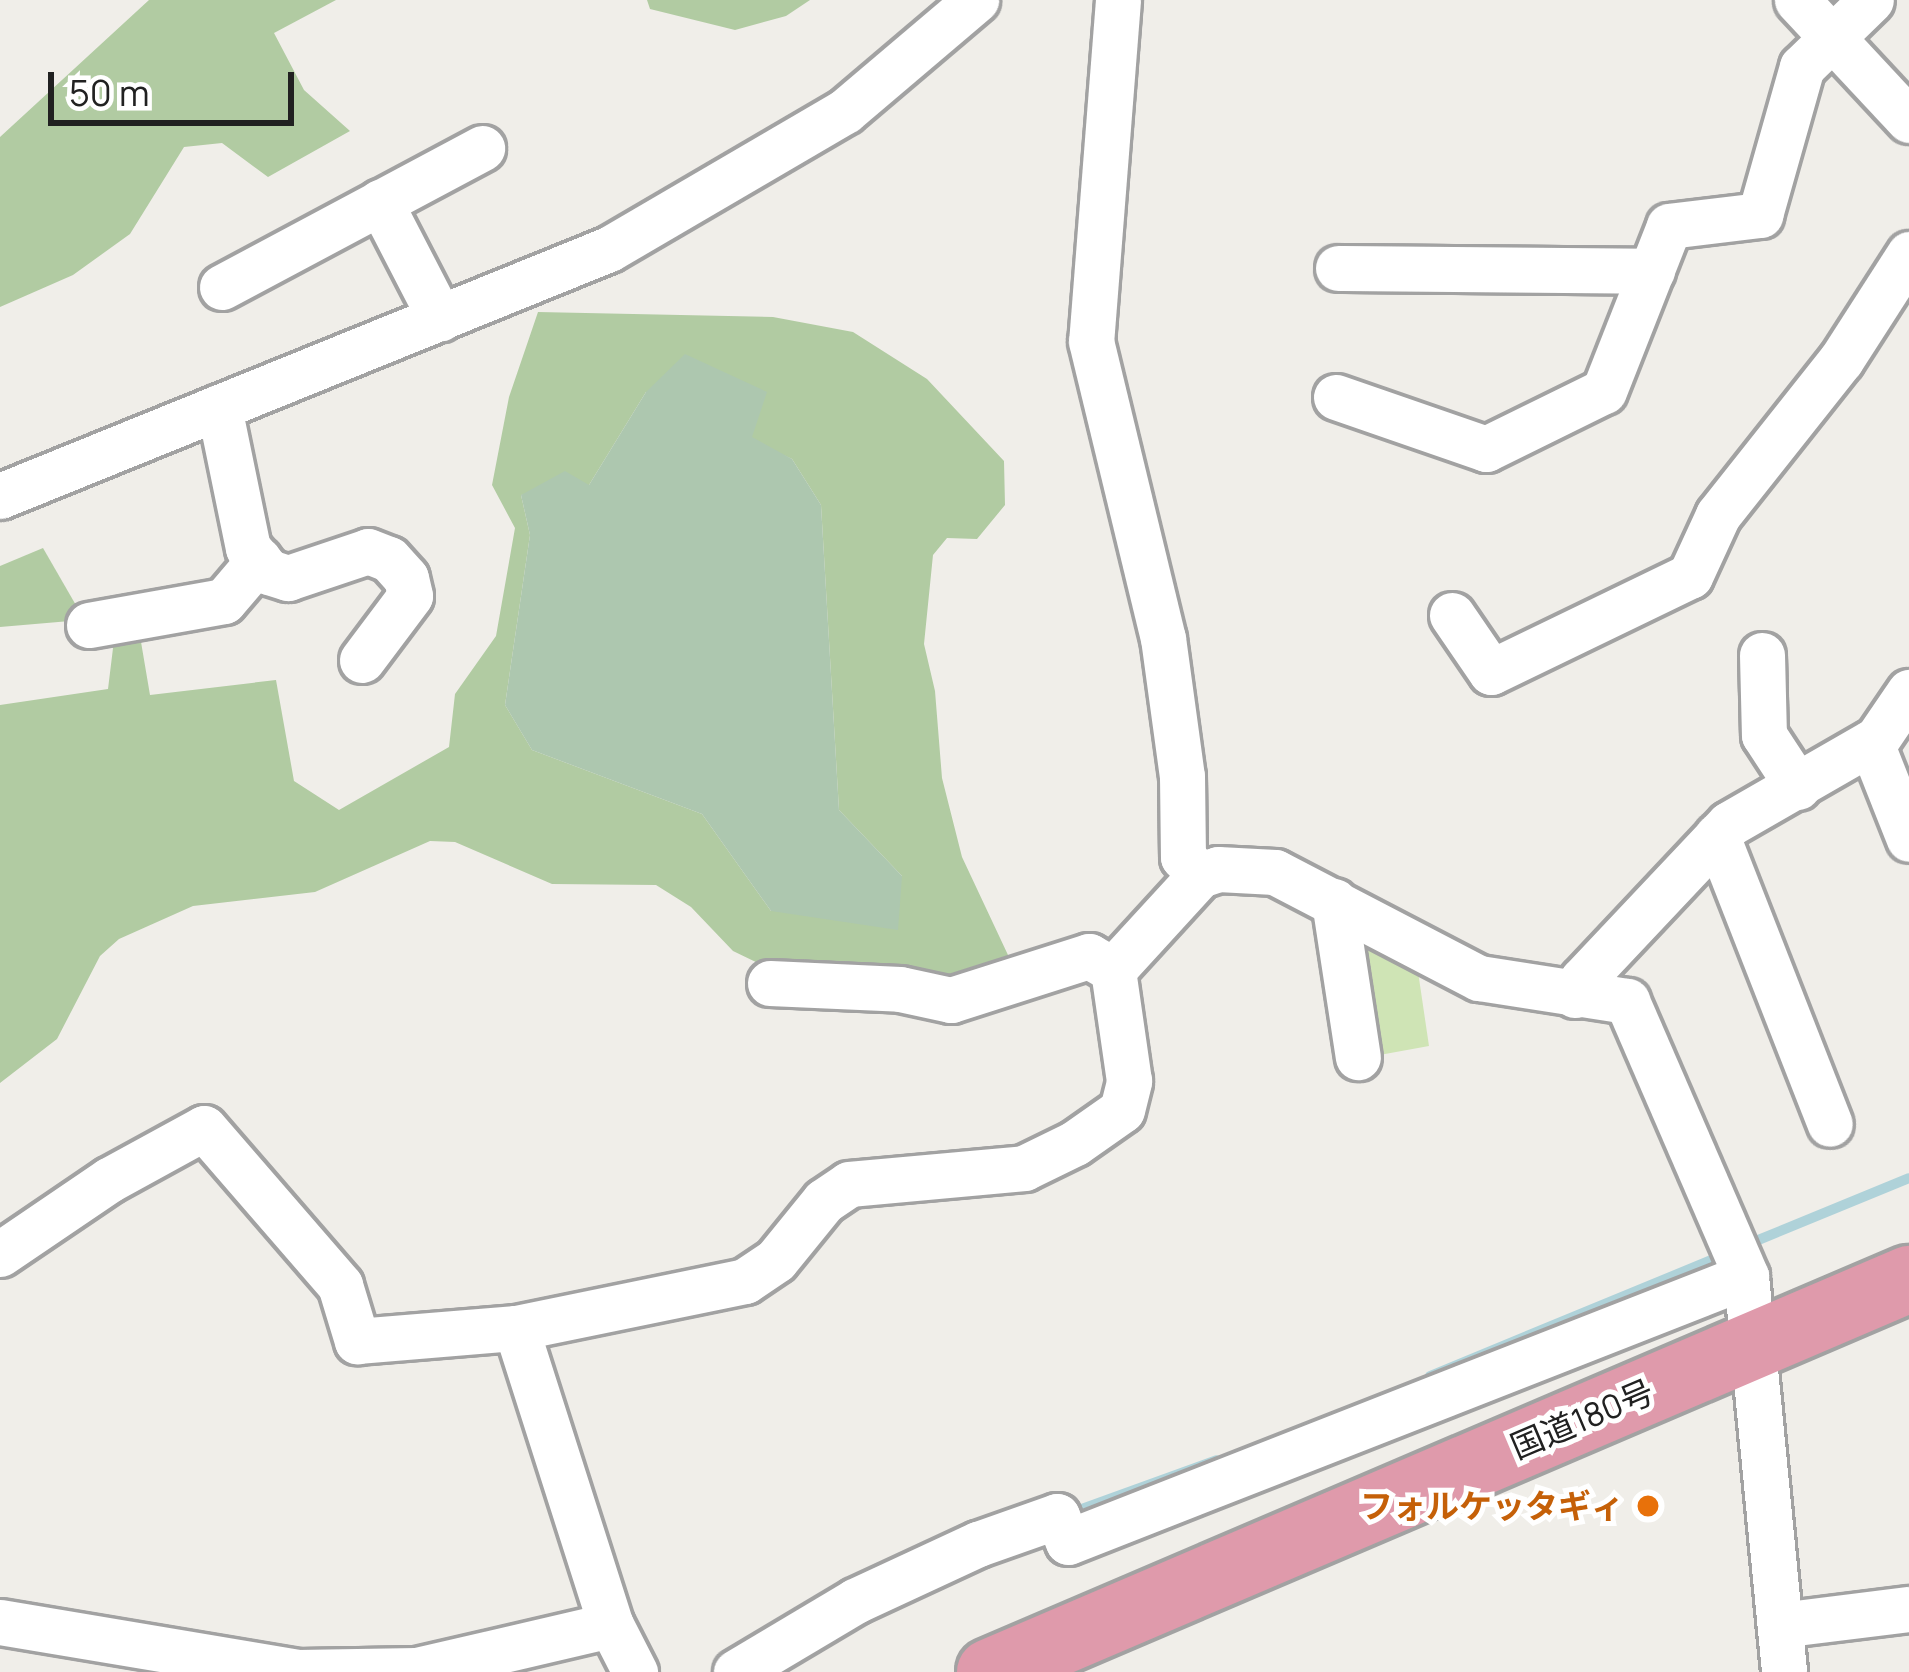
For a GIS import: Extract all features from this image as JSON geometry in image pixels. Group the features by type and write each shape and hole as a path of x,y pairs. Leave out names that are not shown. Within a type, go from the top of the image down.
{"highway":[{"name":"国道180号","path":"990,1672 1909,1280"}],"street":[{"path":"0,496 609,249 806,136 878,87 976,0"},
{"path":"1118,0 1091,341 1163,638 1182,776 1183,857 1200,874"},
{"path":"1796,0 1909,120"},
{"path":"1336,397 1486,449 1604,391 1670,226 1760,215 1802,67 1871,0"},
{"path":"222,287 482,148"},
{"path":"380,202 440,318"},
{"path":"1452,615 1491,672 1690,576 1718,515 1841,360 1909,254"},
{"path":"1338,268 1652,271"},
{"path":"219,407 248,548 269,572 288,578 368,551 389,559 406,578 410,596 362,660"},
{"path":"89,625 224,601 259,560"},
{"path":"1762,655 1764,735 1798,788"},
{"path":"1575,995 1582,980 1729,824 1871,743 1909,692"},
{"path":"1871,743 1909,839"},
{"path":"1718,836 1829,1124"},
{"path":"0,1254 110,1180 204,1128 340,1285 357,1341 516,1328 745,1281 776,1260 824,1201 849,1184 1024,1168 1076,1143 1122,1110 1127,1099 1113,970 1200,874 1218,869 1275,872 1479,978 1627,1001 1738,1257 1756,1345 1756,1394 1784,1672"},
{"path":"1334,901 1358,1057"},
{"path":"770,983 900,989 951,1000 1089,956 1113,970"},
{"path":"736,1672 854,1601 978,1544 1057,1516 1068,1542 1738,1257"},
{"path":"516,1328 611,1625 635,1672"},
{"path":"1780,1625 1909,1609"},
{"path":"0,1622 231,1668 298,1672 417,1670 611,1625"}],"green space":[{"path":"149,0 336,0 274,33 304,90 350,131 268,177 222,143 184,147 130,234 73,275 0,307 0,137"},
{"path":"647,0 810,0 786,16 735,30 650,9"},
{"path":"538,312 773,317 853,332 927,379 1004,461 1005,505 977,539 947,538 933,555 924,644 935,691 942,778 962,857 1008,955 1003,975 963,985 762,965 733,951 691,907 656,885 552,884 455,842 430,841 315,892 193,906 119,939 100,956 57,1039 0,1083 0,705 108,689 114,640 140,636 150,695 276,680 294,781 339,810 449,747 455,694 496,636 515,528 492,485 509,397","holes":["646,392 792,459 821,505 839,810 902,876 771,911 702,814 532,750 505,705 530,535 521,495 589,485"]},
{"path":"685,354 767,392 752,437 792,459 821,505 839,810 902,876 898,930 771,911 702,814 532,750 505,705 530,535 521,495 565,471 589,485 646,392"},
{"path":"43,548 77,607 70,621 0,627 0,566"},
{"path":"1351,917 1416,958 1429,1046 1374,1056"}],"waterway":[{"path":"1746,1245 1909,1178"},
{"path":"1430,1376 1723,1255"},
{"path":"1068,1514 1217,1460"}],"place":[{"name":"フォルケッタギィ","path":"1648,1506"}]}
